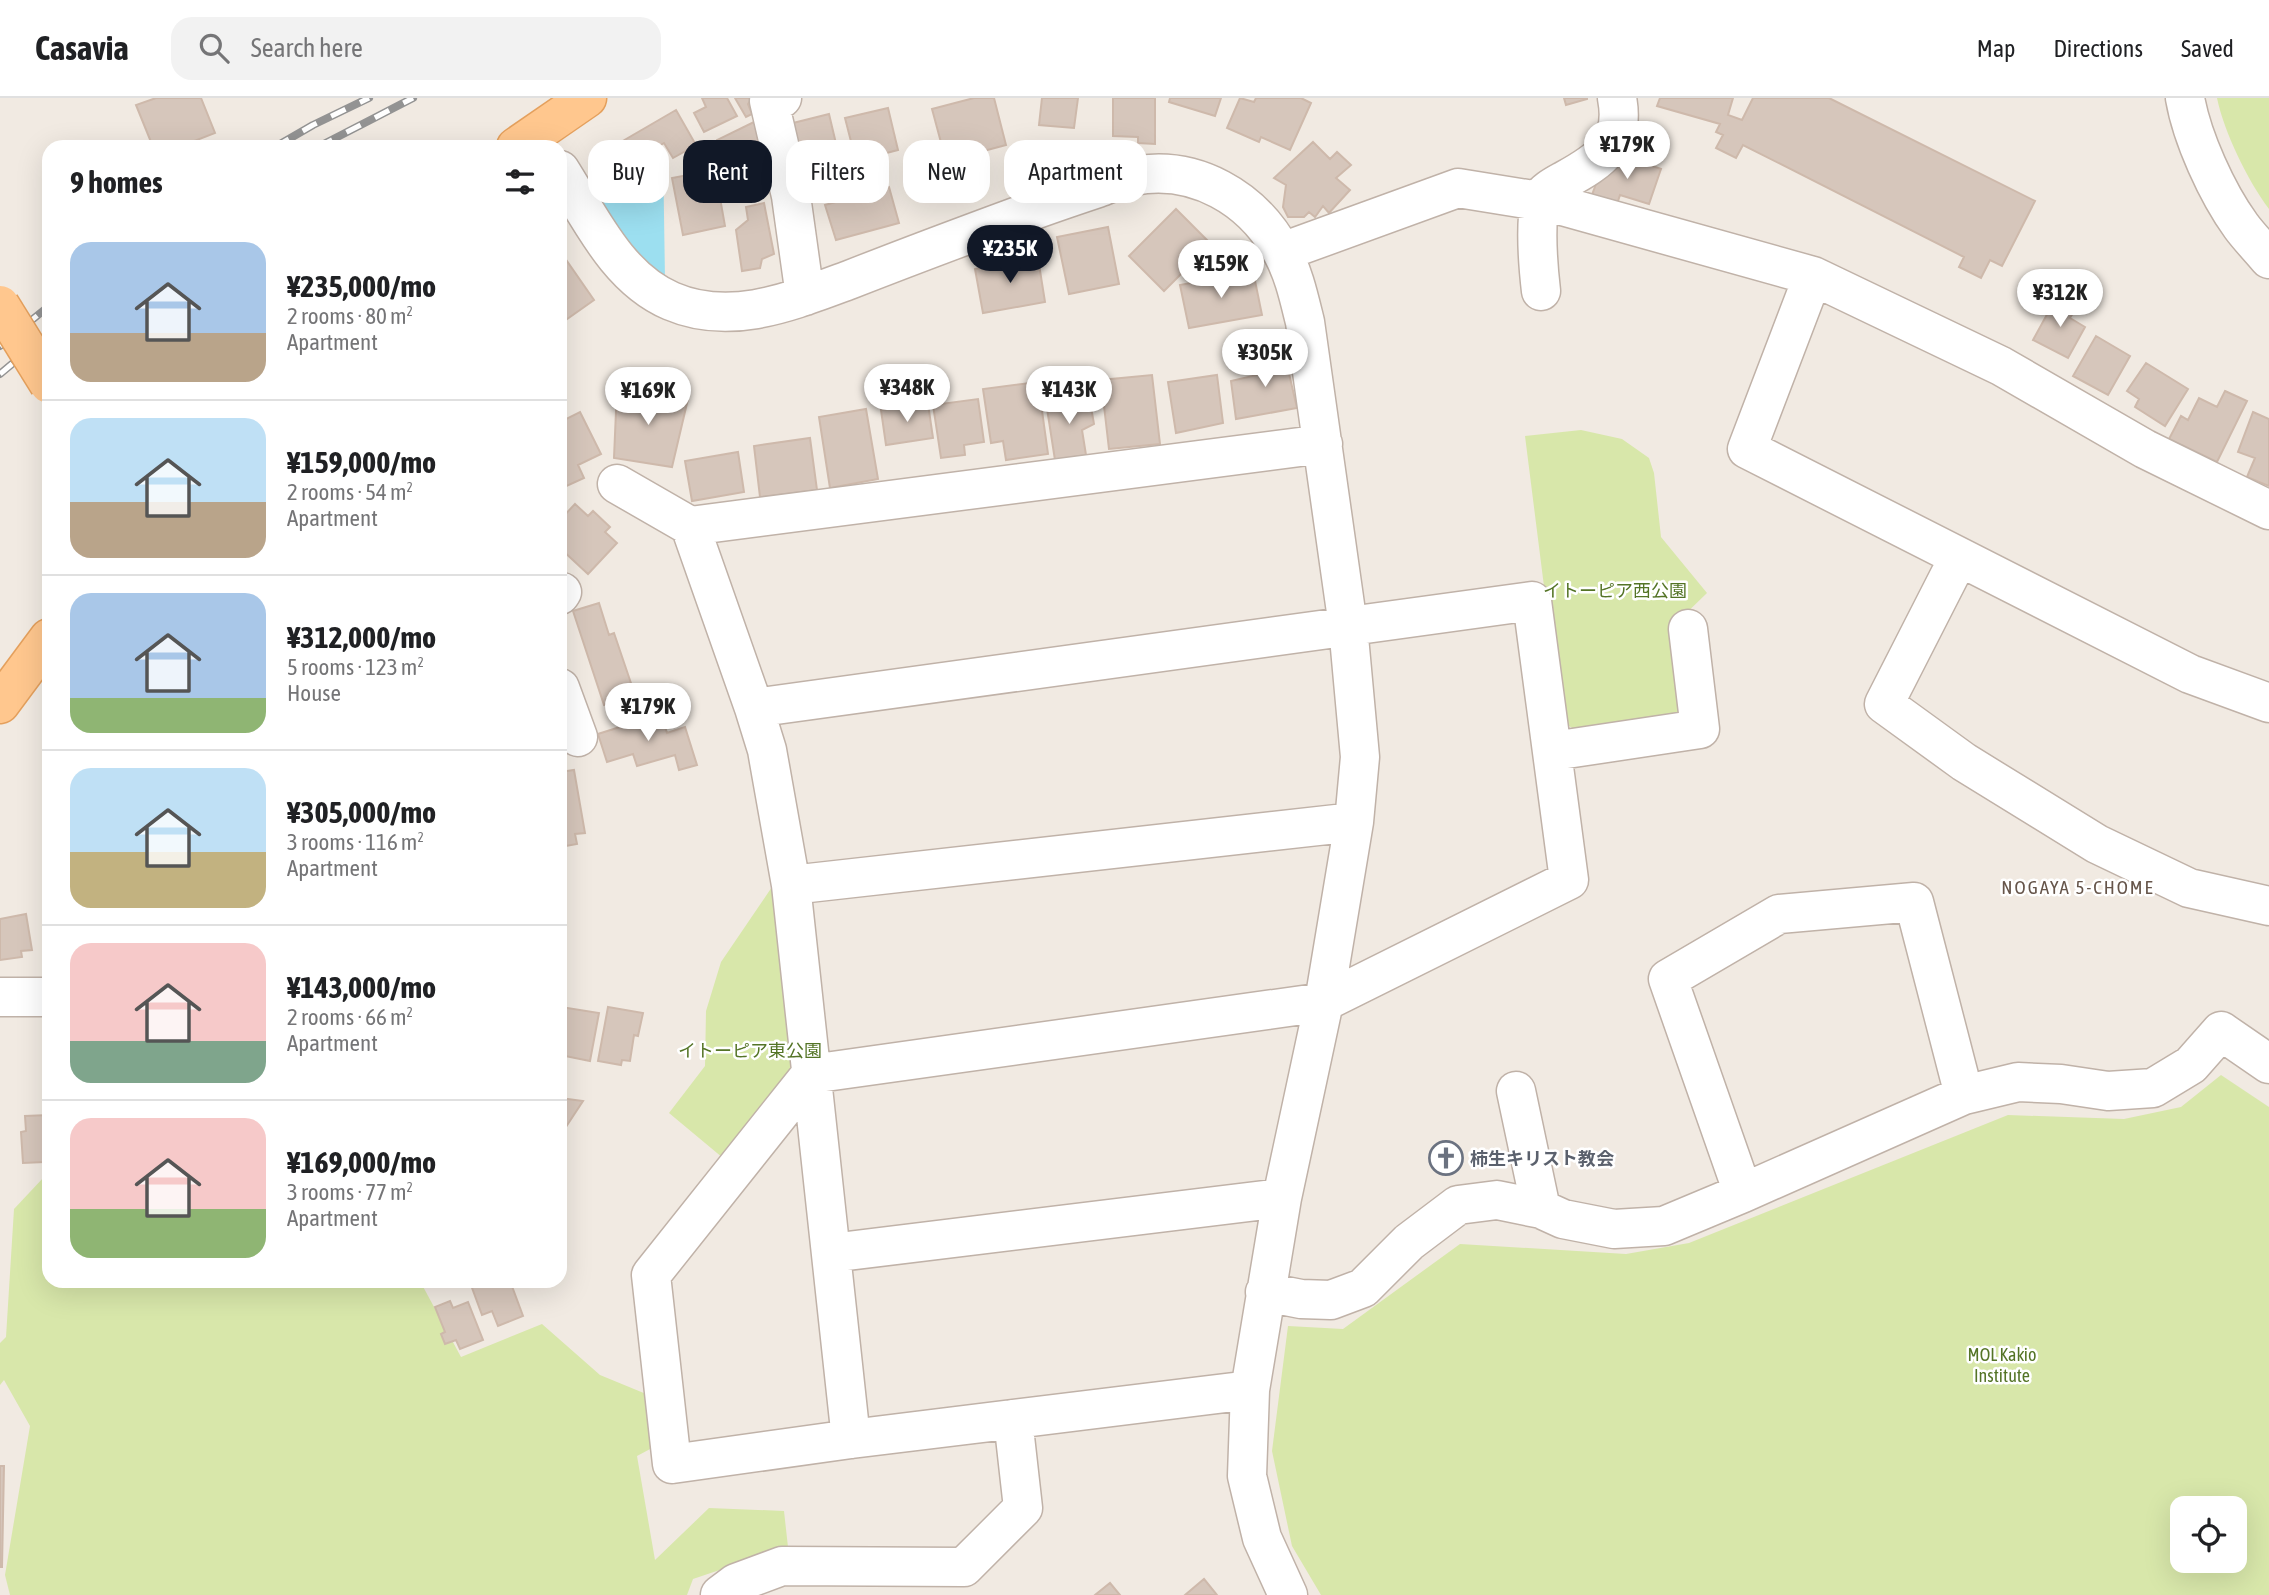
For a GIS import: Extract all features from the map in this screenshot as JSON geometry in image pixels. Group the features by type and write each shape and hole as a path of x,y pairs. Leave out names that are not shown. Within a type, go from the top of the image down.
{"main road":[{"path":"534,140 587,98"},
{"path":"0,305 42,373"},
{"path":"0,704 42,647"}],"street":[{"path":"782,98 769,101 791,196 805,296"},
{"path":"1541,291 1536,243 1539,201 1552,187 1595,163 1612,145 1617,98"},
{"path":"2185,98 2188,116 2206,163 2240,225 2269,259"},
{"path":"567,181 621,266 645,287 671,302 701,311 731,313 761,309 805,296 1048,204 1132,176 1166,174 1219,187 1242,202 1263,223 1282,252 1294,279 1305,322 1348,626 1360,757 1354,822 1324,1002 1282,1198 1250,1390 1247,1476 1262,1538 1288,1595"},
{"path":"1282,252 1458,188 1539,201 1813,276 2001,366 2145,449 2269,510"},
{"path":"1813,276 1747,449 2190,674 2269,703"},
{"path":"617,484 690,526 1323,444"},
{"path":"690,526 754,708 766,750 791,885 851,1439"},
{"path":"1959,557 1884,704 1964,762 2098,844 2189,888 2269,906"},
{"path":"754,708 1532,601 1569,880 1324,1002 811,1074 650,1275 672,1464 1250,1390"},
{"path":"1553,751 1700,729 1688,629"},
{"path":"567,707 578,737"},
{"path":"791,885 1354,822"},
{"path":"1743,1193 1668,979 1779,914 1914,902 1964,1095"},
{"path":"0,997 42,997"},
{"path":"1265,1292 1301,1299 1331,1300 1363,1288 1409,1242 1458,1205 1497,1200 1541,1209 1563,1219 1614,1229 1664,1226 1964,1095 2018,1082 2061,1084 2108,1091 2153,1088 2191,1065 2221,1031 2269,1064"},
{"path":"1516,1091 1541,1209"},
{"path":"831,1253 1282,1198"},
{"path":"720,1595 736,1583 782,1566 964,1567 1023,1508 1013,1419"}],"green space":[{"path":"2217,98 2269,98 2269,209 2238,156"},
{"name":"イトーピア西公園","path":"1581,430 1622,439 1649,458 1654,473 1661,537 1707,593 1674,625 1685,705 1677,718 1582,734 1561,721 1525,436"},
{"name":"イトーピア東公園","path":"774,884 794,1052 789,1076 723,1158 669,1113 705,1066 706,1011 721,962"},
{"name":"MOL Kakio Institute","path":"2221,1075 2269,1107 2269,1595 1321,1595 1292,1546 1272,1451 1288,1326 1343,1329 1460,1244 1626,1254 1689,1243 2008,1115 2124,1119 2181,1107"},
{"path":"42,1179 42,1288 424,1288 461,1357 542,1324 600,1375 651,1396 652,1448 637,1456 655,1560 709,1508 784,1511 788,1547 693,1579 687,1595 10,1595 5,1575 30,1426 4,1380 0,1385 0,1343 6,1337 14,1209"}],"water":[{"path":"601,203 664,203 665,280 632,250"}],"building":[{"path":"156,98 201,98 215,133 197,140 150,140 136,105"},
{"path":"702,98 727,98 737,116 704,132 694,113 706,107"},
{"path":"735,98 752,98 748,104 752,114 746,117"},
{"path":"974,98 994,98 1004,146 990,149 990,140 940,140 932,109"},
{"path":"1042,98 1078,98 1074,128 1039,125"},
{"path":"1113,98 1155,98 1155,144 1138,140 1138,137 1113,136"},
{"path":"1170,98 1221,98 1215,116 1169,102"},
{"path":"1240,98 1254,102 1256,98 1301,98 1311,103 1290,150 1261,137 1259,142 1227,128"},
{"path":"1564,98 1587,98 1587,99 1566,105"},
{"path":"1660,98 1733,98 1728,115 1742,120 1753,98 1829,98 2035,201 2002,266 1990,260 1981,278 1959,267 1964,257 1743,145 1736,158 1716,148 1723,135 1716,132 1720,124 1657,106"},
{"path":"888,108 898,150 889,152 889,140 851,140 845,118"},
{"path":"676,110 693,140 683,140 683,152 673,158 669,151 669,140 624,140"},
{"path":"829,114 835,140 793,140 789,124"},
{"path":"756,121 760,140 717,140"},
{"path":"1313,142 1330,159 1337,152 1351,165 1336,178 1350,190 1329,213 1323,206 1315,217 1309,212 1304,217 1288,217 1283,207 1286,185 1274,178"},
{"path":"1622,156 1661,169 1649,204 1620,195 1617,204 1592,195 1600,173"},
{"path":"683,176 683,203 721,203 725,226 683,235 672,178"},
{"path":"889,187 899,223 836,240 825,205 889,203"},
{"path":"764,203 774,254 762,259 760,268 742,271 736,230 748,220 746,207"},
{"path":"1176,209 1211,244 1164,291 1129,256"},
{"path":"1108,227 1119,284 1069,294 1057,237"},
{"path":"1038,258 1045,302 983,313 975,269"},
{"path":"567,261 594,300 567,319"},
{"path":"1253,271 1262,315 1189,328 1180,285"},
{"path":"2056,298 2076,308 2070,318 2085,327 2068,358 2033,340"},
{"path":"2096,336 2130,356 2108,395 2073,376"},
{"path":"1284,352 1297,408 1236,419 1231,381 1257,375 1257,359"},
{"path":"2146,363 2188,389 2165,426 2135,407 2139,399 2127,391"},
{"path":"1152,375 1160,444 1109,449 1101,380"},
{"path":"1217,375 1223,423 1176,433 1168,382"},
{"path":"1038,382 1048,454 1006,460 1003,441 991,443 983,389"},
{"path":"617,388 688,399 672,467 614,458"},
{"path":"2225,391 2247,401 2217,462 2169,439 2181,416 2188,420 2199,398 2217,407"},
{"path":"1089,396 1094,424 1082,430 1086,455 1055,460 1046,402"},
{"path":"978,399 984,442 964,445 965,455 941,458 933,405"},
{"path":"928,404 933,438 886,445 881,410"},
{"path":"866,409 878,479 830,488 819,417"},
{"path":"580,412 601,454 578,465 584,478 567,486 567,418"},
{"path":"2253,412 2269,419 2269,486 2247,477 2255,458 2238,452"},
{"path":"810,438 817,490 760,497 754,446"},
{"path":"738,452 744,492 692,501 685,461"},
{"path":"575,504 588,516 593,511 610,527 605,532 617,543 588,574 567,554 567,513"},
{"path":"599,603 609,635 614,633 635,695 604,705 573,611"},
{"path":"661,714 667,733 685,727 697,765 679,770 675,755 637,766 633,754 607,762 598,734"},
{"path":"574,770 585,833 575,834 577,844 567,846 567,771"},
{"path":"26,914 32,950 21,951 22,957 0,960 0,919"},
{"path":"608,1007 643,1013 638,1036 634,1035 630,1061 622,1060 621,1065 598,1061"},
{"path":"567,1008 599,1013 590,1061 567,1056"},
{"path":"567,1099 583,1101 567,1125"},
{"path":"42,1115 42,1162 23,1163 21,1132 26,1131 25,1116"},
{"path":"472,1288 513,1288 523,1316 498,1326 492,1311 482,1315"},
{"path":"450,1301 453,1308 468,1302 483,1340 460,1349 456,1340 445,1344 441,1334 445,1332 435,1307"},
{"path":"0,1466 4,1466 2,1567 0,1567"},
{"path":"1204,1579 1217,1595 1185,1595"},
{"path":"1110,1583 1120,1595 1095,1595"}],"railway":[{"path":"287,140 369,98"},
{"path":"332,140 413,98"},
{"path":"0,346 42,312"},
{"path":"0,374 42,339"}],"place":[{"name":"柿生キリスト教会","path":"1446,1158"}],"district":[{"name":"NOGAYA 5-CHOME","path":"2078,887"}]}
